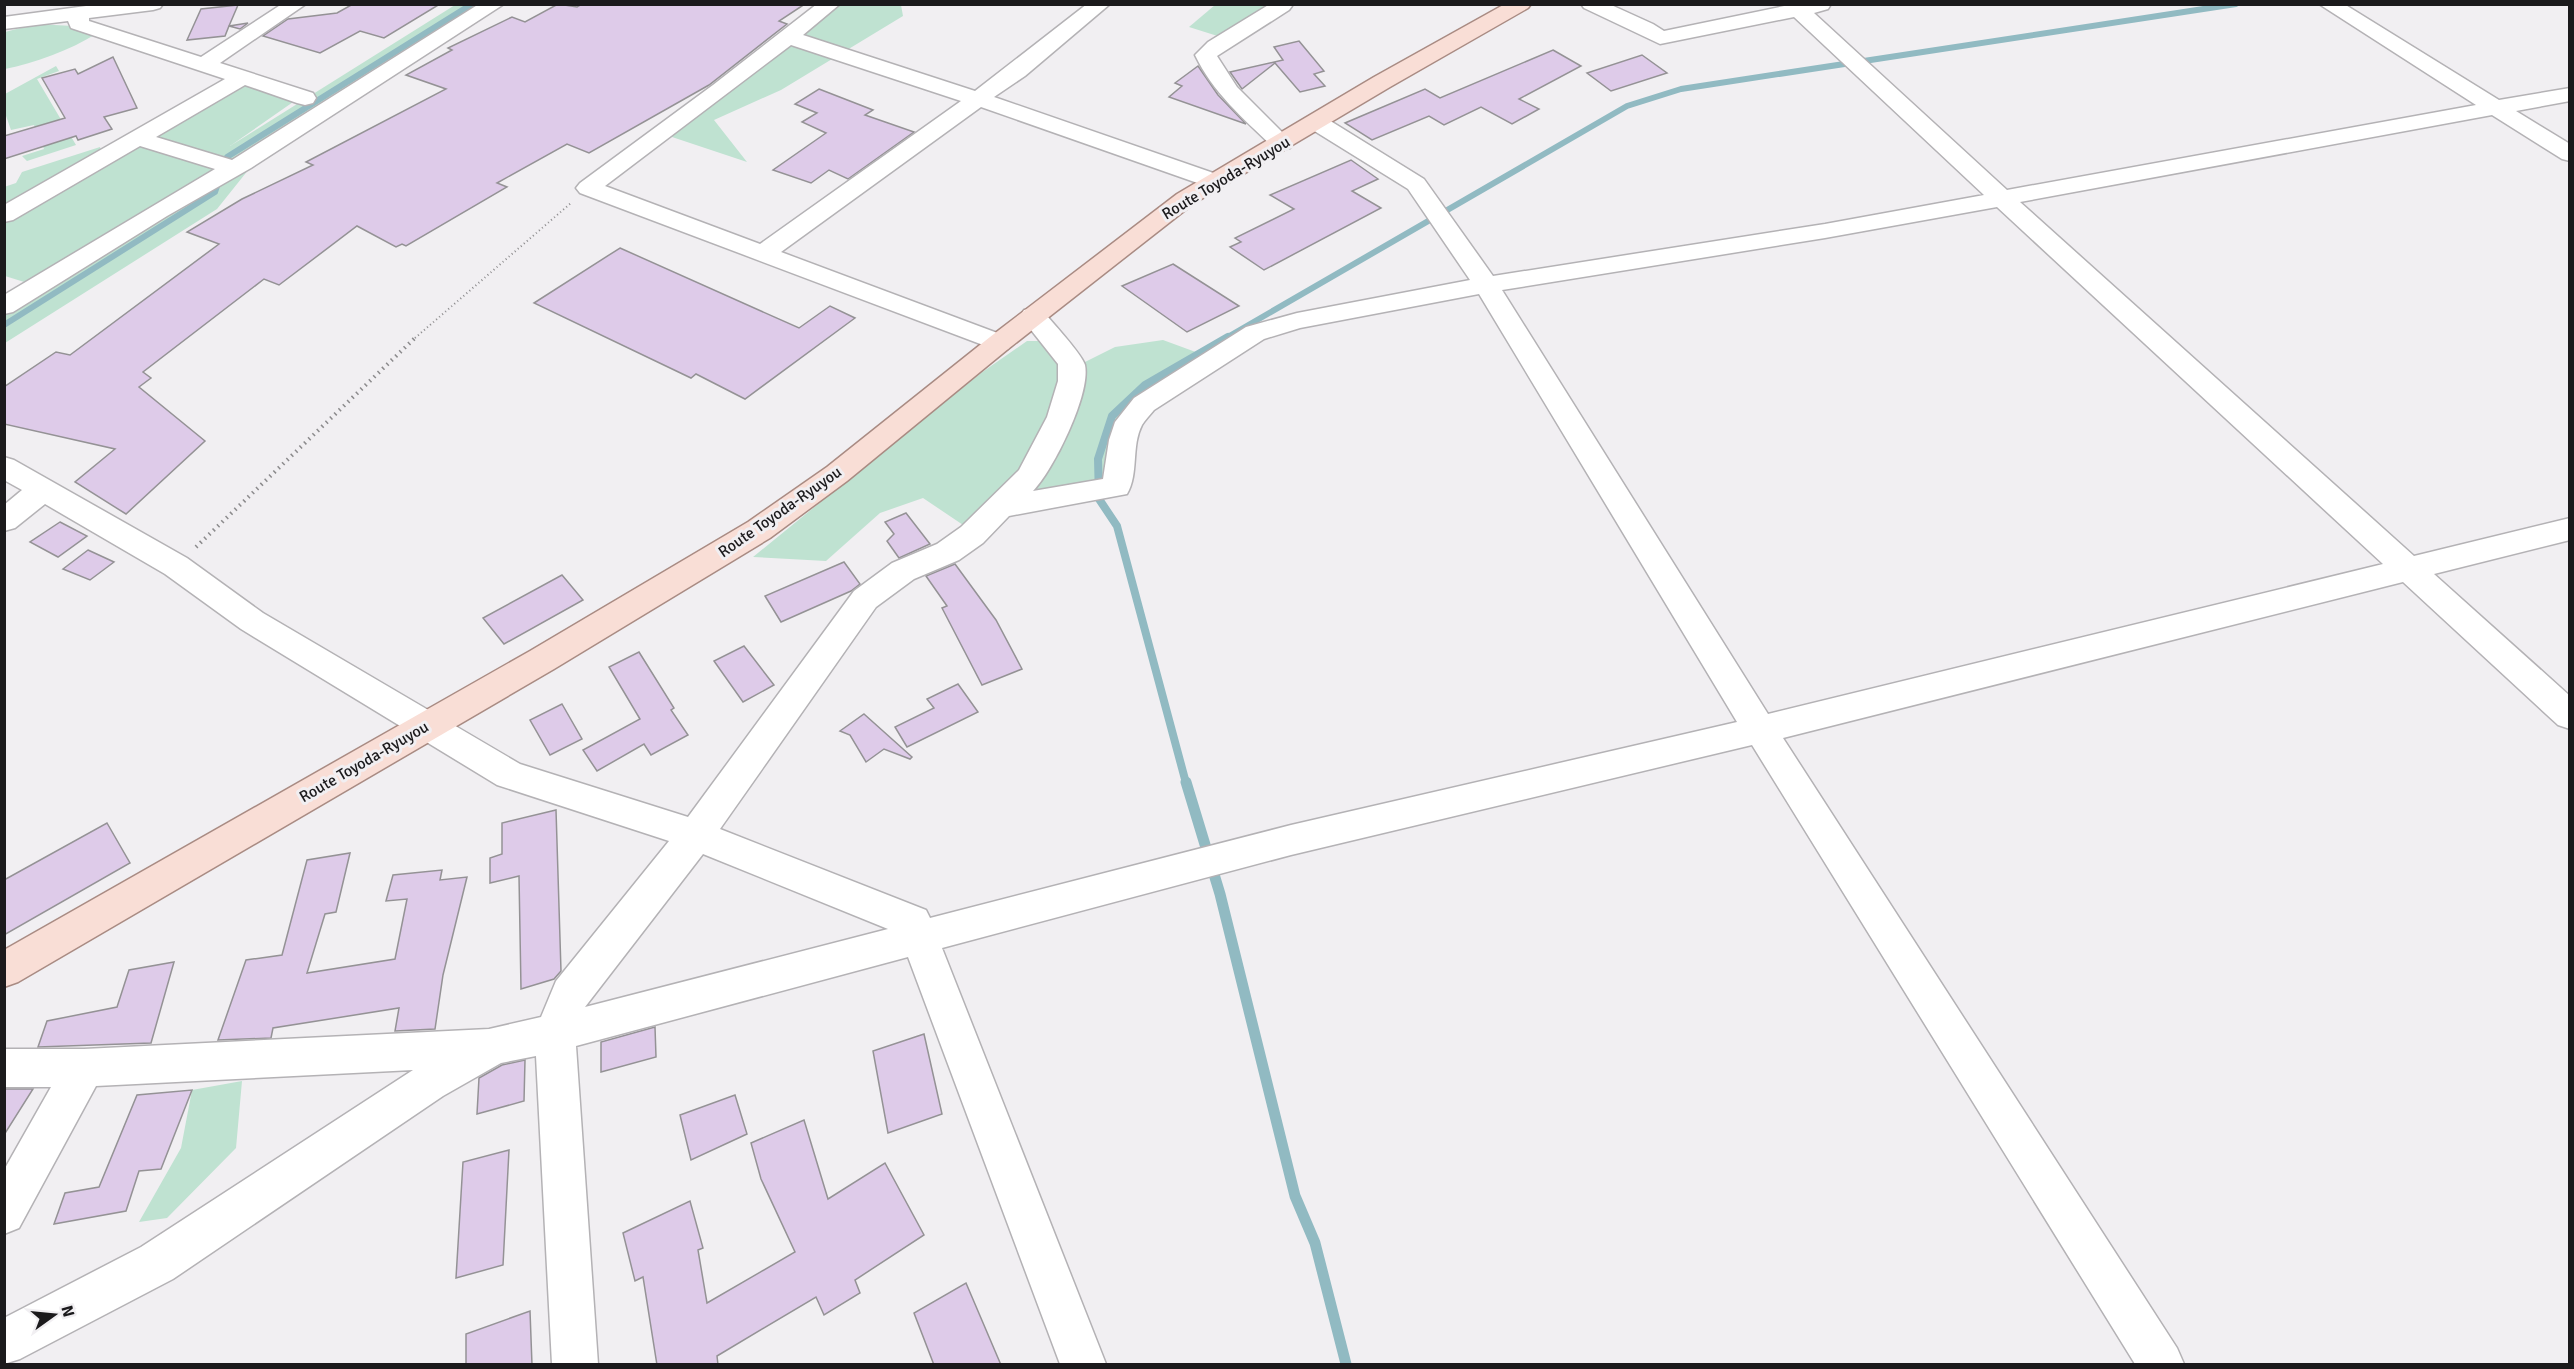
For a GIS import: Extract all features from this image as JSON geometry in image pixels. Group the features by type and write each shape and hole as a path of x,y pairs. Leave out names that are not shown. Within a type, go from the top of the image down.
{"main road":[{"name":"Route Toyoda-Ryuyou","path":"4,970 429,725 759,530 837,474 1154,222 1214,181 1382,82 1521,4"}],"street":[{"path":"7,22 39,4"},
{"path":"7,22 153,4"},
{"path":"203,65 296,4"},
{"path":"4,306 159,211 232,157 494,4"},
{"path":"588,188 830,4"},
{"path":"762,254 978,99 1100,4"},
{"path":"1591,4 1646,28 1660,38 1756,11 1799,10 1826,4"},
{"path":"2329,4 2570,154"},
{"path":"1282,6 1215,46 1206,55 1211,67 1234,96 1282,143"},
{"path":"1799,10 2570,716"},
{"path":"80,14 78,24 306,98"},
{"path":"788,37 978,99 1214,181"},
{"path":"4,215 242,78"},
{"path":"287,110 325,86"},
{"path":"1001,507 1117,487 1123,440 1128,422 1144,404 1255,333 1297,321 1486,285 1825,231 2494,106 2570,94"},
{"path":"1316,122 1416,184 1486,285 1760,730 2161,1365"},
{"path":"137,138 207,161 232,157"},
{"path":"588,188 999,343"},
{"path":"4,276 37,286"},
{"path":"574,1365 555,1033 570,994 696,834 865,599 903,571 948,552 972,535 1031,476 1061,417 1072,381 1071,363 1033,316"},
{"path":"4,467 176,566 252,621 509,775 696,834 913,922 921,937 1083,1365"},
{"path":"4,521 42,490"},
{"path":"4,1068 84,1068 494,1046 555,1033 1291,840 1532,786 2570,529"},
{"path":"4,1342 157,1263 429,1082 494,1046"},
{"path":"4,1213 84,1068"}],"path":[{"path":"176,566 416,337 588,188"}],"green space":[{"path":"1278,4 1282,6 1227,39 1189,27 1215,5"},
{"path":"455,5 489,5 265,149 217,209 5,343 5,306 37,286 5,276 5,216 241,83 296,100 230,146"},
{"path":"831,5 901,5 903,16 781,90 714,120 747,162 666,135"},
{"path":"36,24 73,26 96,34 52,55 5,69 5,32"},
{"path":"56,66 59,71 37,79 76,145 27,161 22,156 44,149 34,125 11,130 5,113 5,94"},
{"path":"100,147 101,151 5,204 4,187 16,183 22,172"},
{"path":"1163,340 1212,358 1132,419 1118,480 1001,507 975,533 923,498 880,513 826,561 753,557 839,487 865,451 916,425 981,373 1027,341 1053,341 1071,369 1115,347"},
{"path":"242,1081 236,1148 167,1218 139,1222 181,1148 192,1090"}],"building":[{"path":"353,4 440,4 384,38 360,31 320,53 263,36 288,19 337,13"},
{"path":"558,4 577,7 582,4 805,4 779,21 787,24 709,85 589,153 567,144 497,183 507,187 406,246 402,244 396,247 357,226 279,285 264,279 143,372 151,378 139,387 205,441 126,514 75,482 115,449 4,424 4,387 56,352 70,355 219,244 187,232 242,199 313,165 306,162 446,89 406,75 452,50 448,48 512,17 525,22"},
{"path":"238,5 225,36 187,40 201,9"},
{"path":"248,23 240,29 229,26"},
{"path":"1299,41 1324,71 1314,74 1325,86 1300,92 1275,63 1242,89 1230,72 1283,60 1274,47"},
{"path":"1553,50 1581,66 1519,99 1539,109 1512,124 1481,107 1444,125 1429,116 1372,140 1345,123 1425,89 1440,98"},
{"path":"1642,55 1667,73 1611,91 1587,73"},
{"path":"113,57 137,108 104,117 112,129 78,140 76,136 4,159 4,136 65,118 42,78 75,69 78,74"},
{"path":"1198,66 1218,95 1246,124 1169,97 1182,86 1175,83"},
{"path":"819,89 873,110 865,115 914,132 848,179 829,170 811,183 773,170 826,133 802,122 817,113 795,104"},
{"path":"1351,160 1378,179 1352,191 1381,208 1264,270 1230,247 1241,242 1235,238 1294,209 1270,195"},
{"path":"620,248 799,328 830,306 855,318 745,399 696,374 691,378 534,303"},
{"path":"1173,264 1239,306 1187,332 1122,286"},
{"path":"906,513 930,544 899,558 887,541 894,534 885,522"},
{"path":"60,522 87,536 58,557 30,542"},
{"path":"88,550 114,562 90,580 63,569"},
{"path":"844,562 860,584 851,591 781,622 765,596"},
{"path":"955,564 996,620 1022,669 982,685 942,608 947,606 926,576"},
{"path":"562,575 583,600 504,644 483,618"},
{"path":"744,646 774,685 743,702 714,661"},
{"path":"639,652 674,708 671,710 688,735 651,755 644,744 597,771 583,750 640,719 609,667"},
{"path":"958,684 978,712 907,747 895,727 934,708 927,699"},
{"path":"562,704 582,739 550,755 530,720"},
{"path":"864,714 912,757 910,759 884,749 866,762 850,735 840,731"},
{"path":"556,810 561,971 554,979 521,989 519,876 490,883 490,858 502,854 502,823"},
{"path":"107,823 130,863 4,935 4,880"},
{"path":"350,853 336,912 325,914 307,973 395,959 407,899 386,901 393,875 442,870 440,880 467,877 443,975 435,1029 395,1031 399,1008 273,1028 271,1038 218,1040 246,960 282,955 307,860"},
{"path":"174,962 151,1043 38,1047 47,1021 117,1007 129,970"},
{"path":"655,1027 656,1057 601,1072 601,1042"},
{"path":"924,1034 942,1114 888,1133 873,1051"},
{"path":"525,1060 524,1101 477,1114 479,1078 502,1065"},
{"path":"4,1089 33,1089 4,1135"},
{"path":"192,1090 161,1169 139,1171 126,1211 54,1224 65,1193 99,1187 137,1095"},
{"path":"735,1095 747,1134 691,1160 680,1115"},
{"path":"804,1120 828,1199 885,1163 924,1235 855,1280 860,1293 824,1315 816,1297 717,1356 718,1365 657,1365 643,1277 635,1281 623,1233 690,1201 703,1248 698,1250 707,1303 795,1252 761,1179 751,1143"},
{"path":"509,1150 503,1265 456,1278 463,1162"},
{"path":"966,1283 1001,1365 934,1365 914,1313"},
{"path":"530,1311 532,1365 466,1365 466,1334"}],"waterway":[{"path":"4,325 215,192 227,157 472,4"},
{"path":"1226,338 1627,106 1681,89 2236,4"},
{"path":"1186,783 1117,526 1099,499 1098,459 1112,416 1145,385 1228,337"},
{"path":"1186,782 1220,894 1295,1196 1315,1243 1346,1364"}]}
